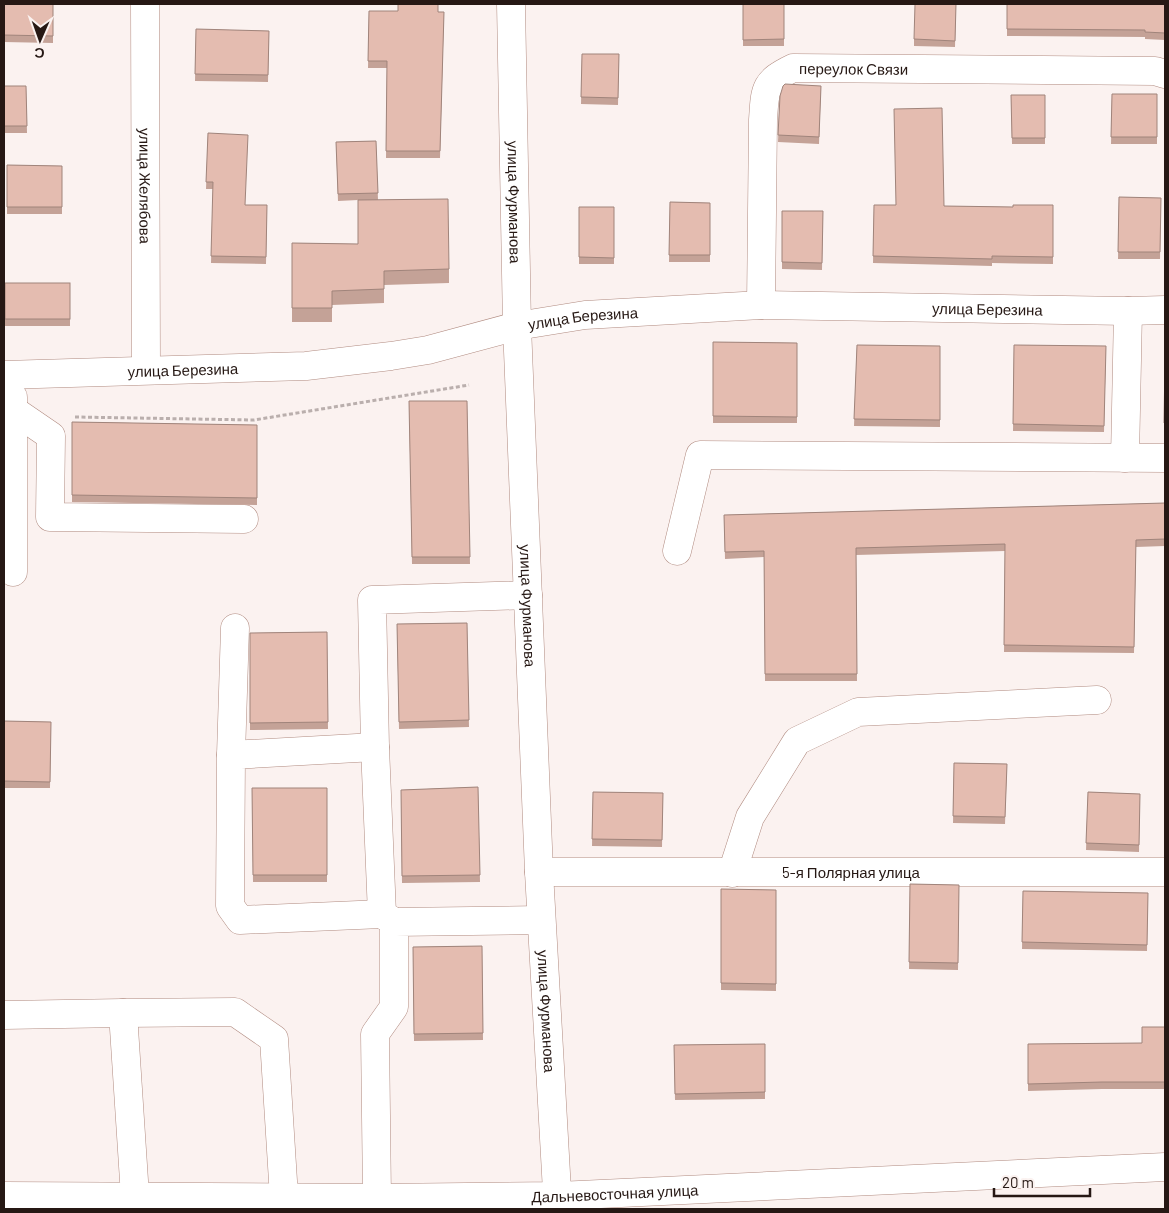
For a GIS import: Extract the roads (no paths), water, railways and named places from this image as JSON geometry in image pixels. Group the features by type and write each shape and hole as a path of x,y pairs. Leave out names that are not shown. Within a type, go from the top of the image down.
{"street":[{"name":"улица Желябова","path":"145,4 146,370"},
{"name":"улица Фурманова","path":"511,4 517,326 541,920 558,1202"},
{"name":"переулок Связи","path":"761,305 763,120 765,92 776,76 793,68 1155,72 1165,74"},
{"name":"улица Березина","path":"8,375 306,366 381,358 428,350 517,326 585,315 761,305 1165,310"},
{"path":"1125,458 1128,311"},
{"path":"8,375 14,410 13,572"},
{"path":"14,410 51,436 50,517 244,519"},
{"path":"677,552 700,455 1165,458"},
{"path":"377,1198 375,1034 394,1007 375,747 372,600 528,595"},
{"path":"235,628 231,755 230,906 240,920 388,918 541,920"},
{"path":"732,873 750,817 796,741 858,712 1097,700"},
{"path":"231,755 375,747"},
{"name":"5-я Полярная улица","path":"539,872 1165,872"},
{"path":"4,1014 235,1012 274,1039 284,1197"},
{"path":"123,1013 135,1196"},
{"name":"Дальневосточная улица","path":"4,1196 377,1198 558,1202 1165,1167"}]}
